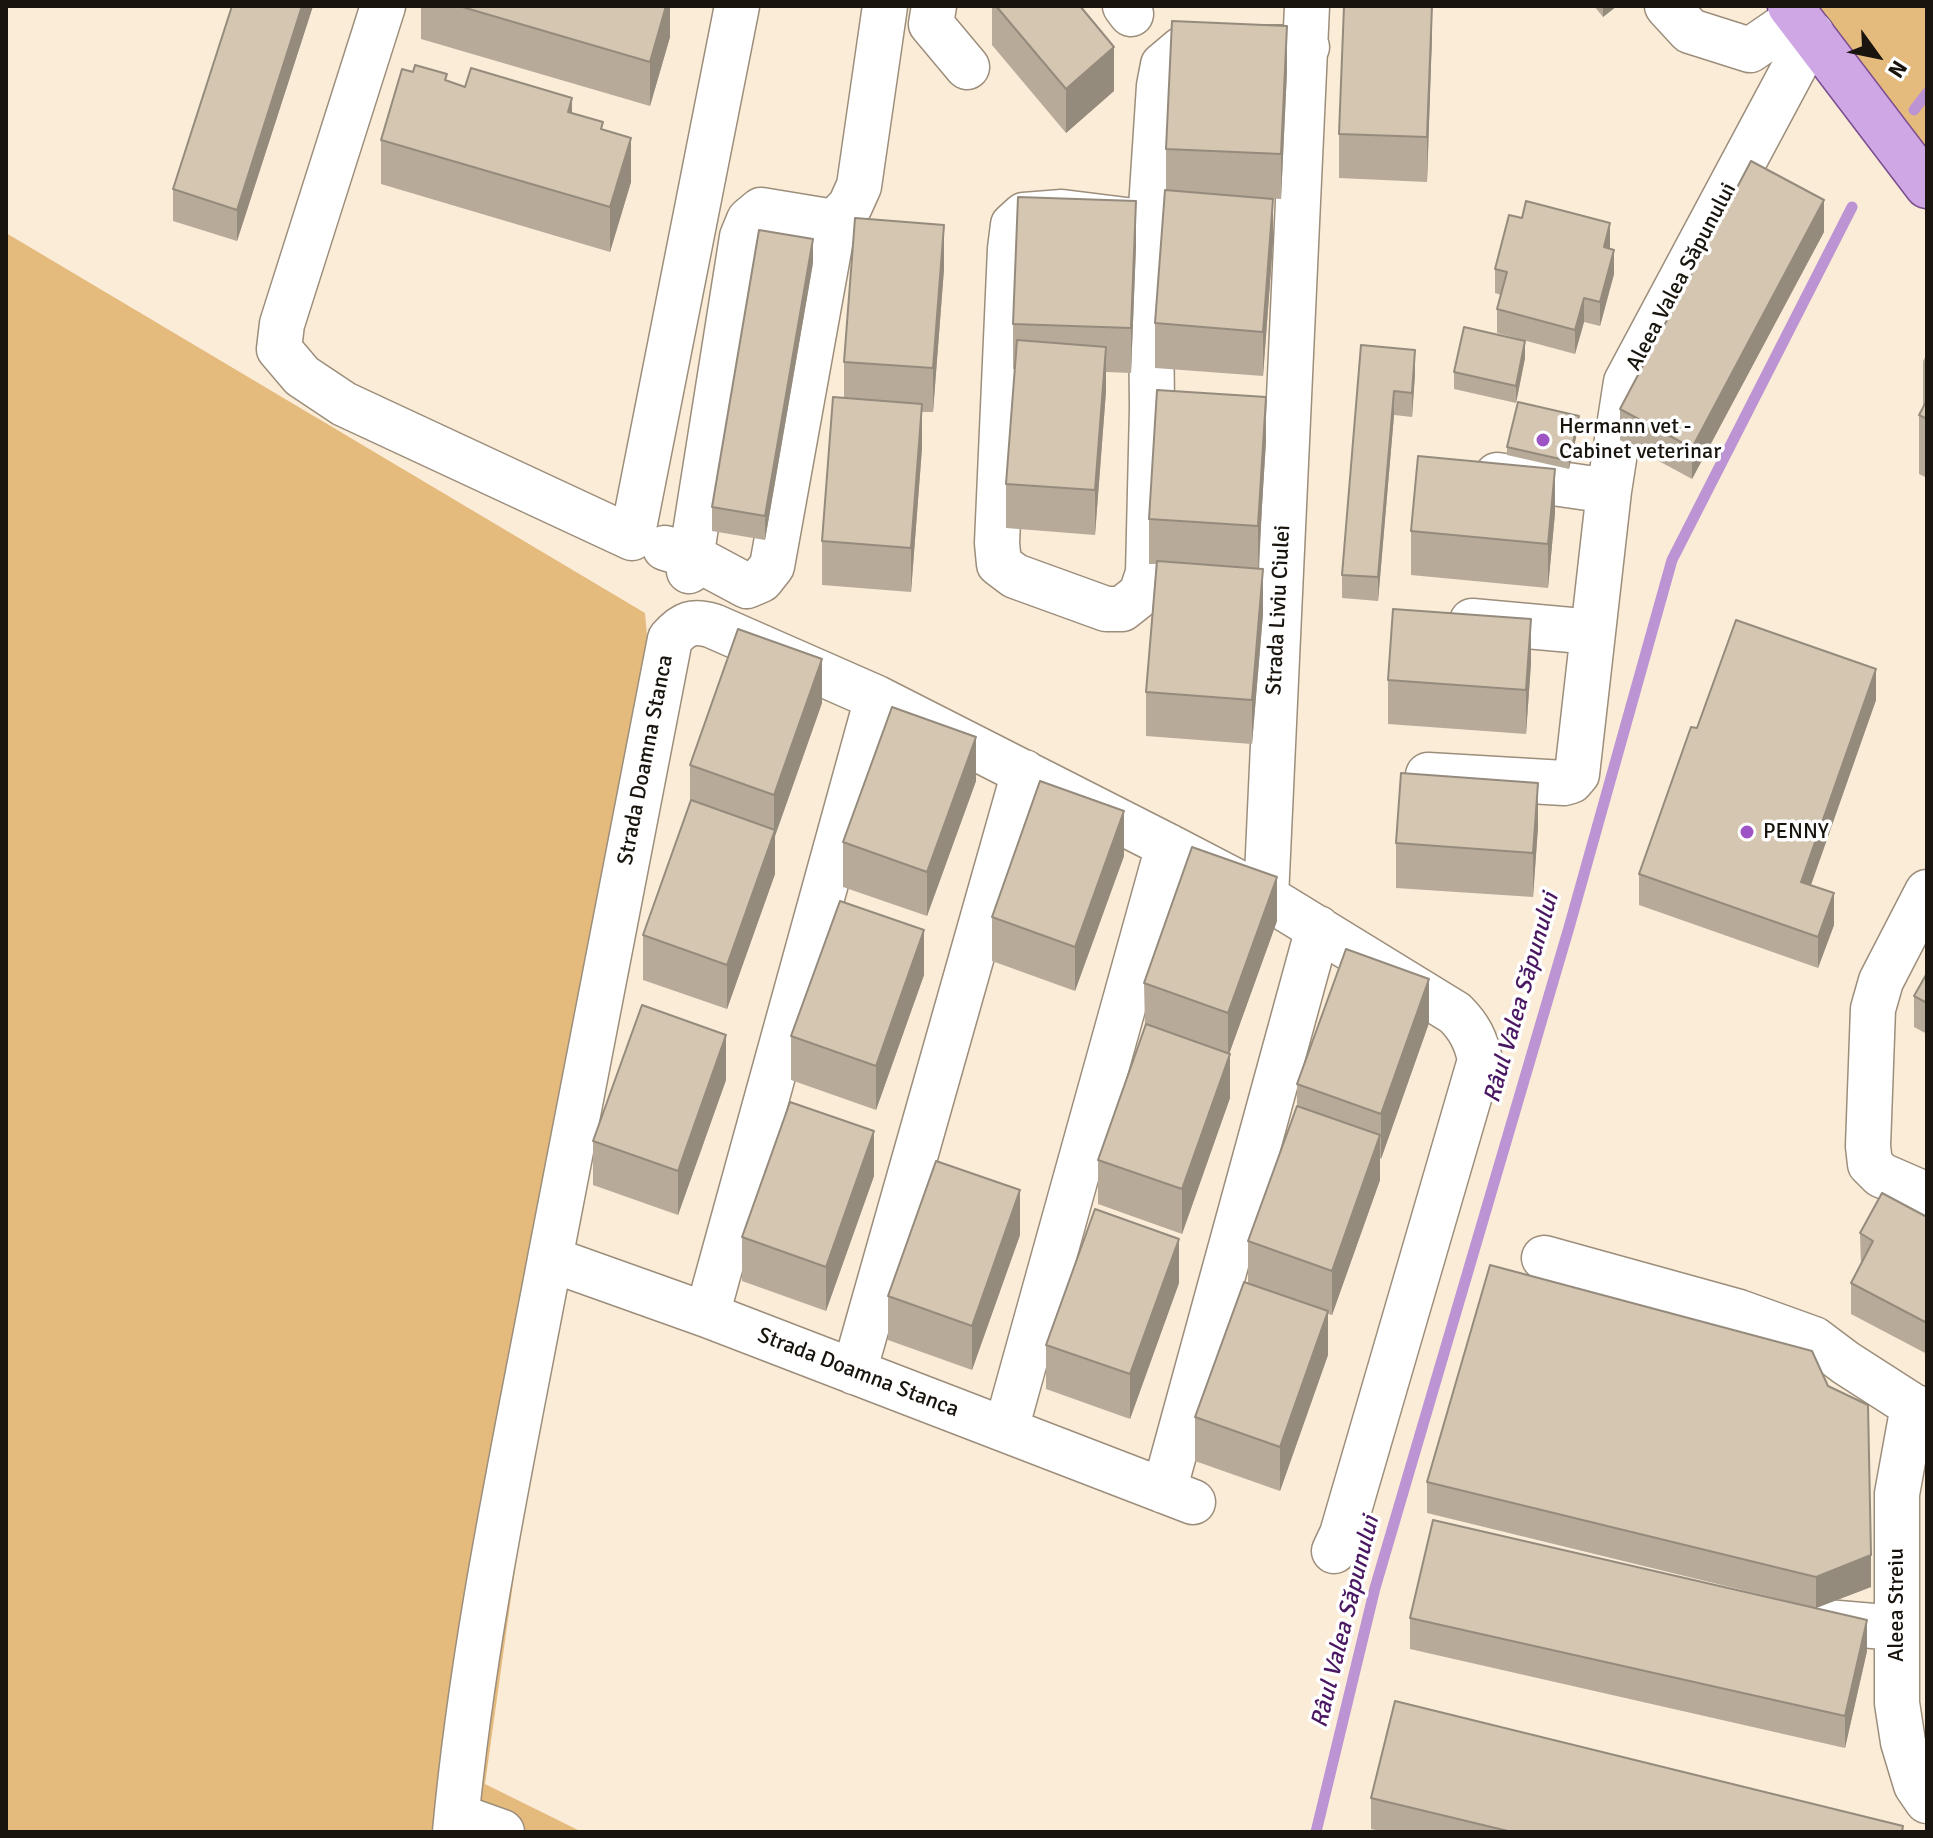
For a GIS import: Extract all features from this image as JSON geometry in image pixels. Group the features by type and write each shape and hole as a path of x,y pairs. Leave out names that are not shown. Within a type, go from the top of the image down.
{"main road":[{"path":"1800,19 1927,186"}],"street":[{"path":"383,6 282,324 279,349 302,376 344,404 632,538 747,586 761,580 772,566 834,222 850,206 859,186 885,6"},
{"path":"632,538 737,6"},
{"path":"934,6 931,24 967,67"},
{"path":"1667,6 1690,31 1750,50 1800,19"},
{"name":"Aleea Valea Săpunului","path":"1428,775 1564,783 1577,774 1609,491 1626,382 1800,19"},
{"name":"Strada Liviu Ciulei","path":"1150,223 1062,212 1024,215 1013,225 997,543 999,564 1015,576 1106,609 1122,609 1141,594 1148,573 1152,408 1150,223 1163,65 1182,49 1307,26 1266,897"},
{"path":"690,563 742,237 749,220 761,210 834,222"},
{"path":"1152,408 1198,409"},
{"path":"1243,411 1288,412"},
{"path":"1452,469 1609,491"},
{"path":"1437,617 1593,632"},
{"name":"Strada Doamna Stanca","path":"456,1824 464,1739 497,1538 670,639 682,625 698,622 877,698"},
{"path":"707,1315 877,698 1266,897 1455,1013 1476,1041 1480,1060 1342,1534 1334,1551"},
{"path":"854,1372 1024,772"},
{"path":"1006,1429 1168,846"},
{"path":"1927,892 1881,981 1873,1009 1868,1146 1870,1164 1881,1175 1927,1195"},
{"name":"Strada Doamna Stanca","path":"550,1259 707,1315 1178,1496 1318,928"},
{"name":"Aleea Streiu","path":"1544,1258 1739,1312 1814,1339 1846,1363 1920,1408 1897,1494 1897,1703 1903,1742 1916,1785 1927,1801"},
{"path":"1766,1606 1826,1622 1897,1628"},
{"path":"456,1824 502,1832"}],"shaded area":[{"path":"1814,6 1927,6 1927,152"},
{"path":"6,233 645,613 651,679 523,1512 485,1784 582,1832 6,1832"}],"building":[{"path":"232,6 302,6 237,210 173,189"},
{"path":"459,6 666,6 650,62"},
{"path":"996,6 1080,6 1114,47 1066,89"},
{"path":"1344,6 1432,6 1427,137 1339,134"},
{"path":"1172,21 1287,26 1281,154 1166,149"},
{"path":"415,65 447,74 445,80 465,87 471,68 572,98 568,112 603,122 601,129 631,138 610,207 381,140 402,69 413,72"},
{"path":"1751,161 1824,200 1692,448 1620,409"},
{"path":"1165,190 1273,199 1263,332 1155,323"},
{"path":"1018,197 1136,201 1131,328 1013,324"},
{"path":"1526,201 1610,223 1604,247 1614,250 1600,302 1584,298 1575,330 1497,309 1507,272 1495,269 1509,215 1522,218"},
{"path":"855,218 944,225 933,368 844,362"},
{"path":"759,230 813,239 765,516 712,507"},
{"path":"1464,327 1525,341 1516,386 1454,372"},
{"path":"1017,340 1106,347 1095,490 1006,484"},
{"path":"1361,345 1415,350 1412,393 1394,391 1378,577 1342,575"},
{"path":"1157,390 1266,397 1258,526 1149,519"},
{"path":"833,397 922,404 911,548 822,541"},
{"path":"1927,400 1927,419 1919,415"},
{"name":"Hermann vet - Cabinet veterinar","path":"1518,402 1579,416 1569,461 1507,447"},
{"path":"1418,456 1555,469 1548,544 1411,531"},
{"path":"1157,561 1263,569 1252,700 1146,692"},
{"path":"1393,609 1531,619 1526,690 1388,680"},
{"name":"PENNY","path":"1736,620 1876,669 1801,882 1834,893 1818,937 1639,874 1691,727 1697,728"},
{"path":"738,629 822,659 774,795 690,765"},
{"path":"892,707 976,737 927,872 843,842"},
{"path":"1401,773 1538,783 1533,853 1396,843"},
{"path":"1040,781 1124,811 1075,947 992,917"},
{"path":"691,800 775,830 727,965 643,935"},
{"path":"1192,847 1277,877 1228,1013 1144,983"},
{"path":"840,901 924,930 876,1066 791,1036"},
{"path":"1346,949 1429,979 1381,1114 1297,1084"},
{"path":"1927,973 1927,1003 1914,996"},
{"path":"642,1005 726,1035 678,1171 593,1141"},
{"path":"1146,1024 1230,1054 1182,1189 1098,1160"},
{"path":"790,1102 874,1131 826,1267 742,1237"},
{"path":"1297,1106 1380,1135 1332,1271 1248,1241"},
{"path":"936,1161 1020,1190 972,1326 888,1296"},
{"path":"1882,1193 1927,1217 1927,1323 1851,1283 1873,1241 1860,1233"},
{"path":"1095,1209 1179,1239 1130,1374 1046,1345"},
{"path":"1490,1265 1812,1351 1828,1386 1868,1405 1871,1555 1816,1577 1427,1482"},
{"path":"1244,1282 1328,1311 1280,1447 1195,1417"},
{"path":"1433,1520 1867,1620 1845,1716 1410,1618"},
{"path":"1395,1701 1903,1826 1902,1832 1512,1832 1371,1798"}],"waterway":[{"name":"Râul Valea Săpunului","path":"1914,110 1927,93"},
{"name":"Râul Valea Săpunului","path":"1316,1832 1375,1588 1570,924 1672,560 1852,207"}],"place":[{"name":"Hermann vet - Cabinet veterinar","path":"1543,440"},
{"name":"PENNY","path":"1747,832"}]}
